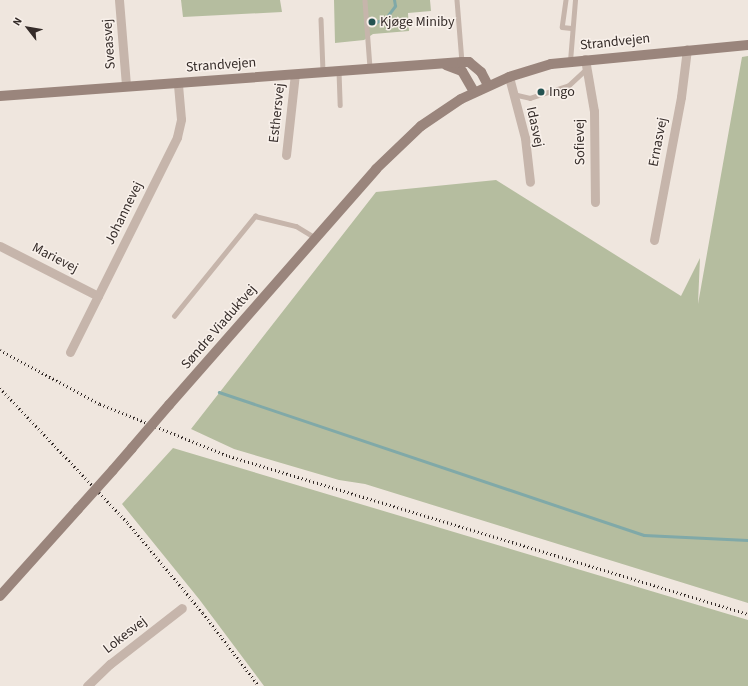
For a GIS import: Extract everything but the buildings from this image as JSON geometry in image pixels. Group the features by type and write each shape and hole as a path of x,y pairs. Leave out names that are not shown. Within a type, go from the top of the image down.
{"main road":[{"name":"Strandvejen","path":"444,64 462,71 474,92 509,77 551,64 570,61 586,63 687,49 748,45"},
{"name":"Strandvejen","path":"0,96 462,62"},
{"path":"462,62 469,62 481,72 488,85"},
{"name":"Søndre Viaduktvej","path":"0,596 113,470 376,170 406,140 438,114 474,92"}],"street":[{"name":"Sveasvej","path":"119,0 126,86"},
{"name":"Ernasvej","path":"654,240 681,97 687,49"},
{"name":"Sofievej","path":"586,63 594,111 595,202"},
{"name":"Esthersvej","path":"286,155 295,74"},
{"name":"Idasvej","path":"509,77 525,138 530,182"},
{"name":"Johannevej","path":"70,352 177,137 181,119 178,82"},
{"name":"Marievej","path":"0,246 98,296"},
{"name":"Lokesvej","path":"86,686 115,660 182,608"}],"lane":[{"path":"457,0 462,62"},
{"path":"566,0 562,27 571,28"},
{"path":"570,61 571,28 575,0"},
{"path":"365,1 370,68"},
{"path":"321,19 323,72"},
{"path":"513,94 530,98 568,86 586,63"},
{"path":"339,70 340,105"},
{"path":"174,316 255,216 296,226 316,238"}],"green space":[{"path":"181,0 280,0 282,12 183,17"},
{"name":"Kjøge Miniby","path":"334,0 430,0 431,11 408,13 409,31 373,34 364,40 335,43"},
{"path":"748,56 748,603 365,484 339,480 234,449 191,429 376,192 496,180 681,296 700,258 698,304 742,57"},
{"path":"173,448 748,620 748,686 264,686 199,599 122,504"}],"waterway":[{"path":"370,25 386,18 395,6 394,0"},
{"path":"219,392 644,535 748,540"}],"railway":[{"path":"0,350 100,404 229,456 748,614"},
{"path":"0,388 128,523 203,613 259,686"}],"place":[{"name":"Kjøge Miniby","path":"372,22"},
{"name":"Ingo","path":"541,92"}]}
